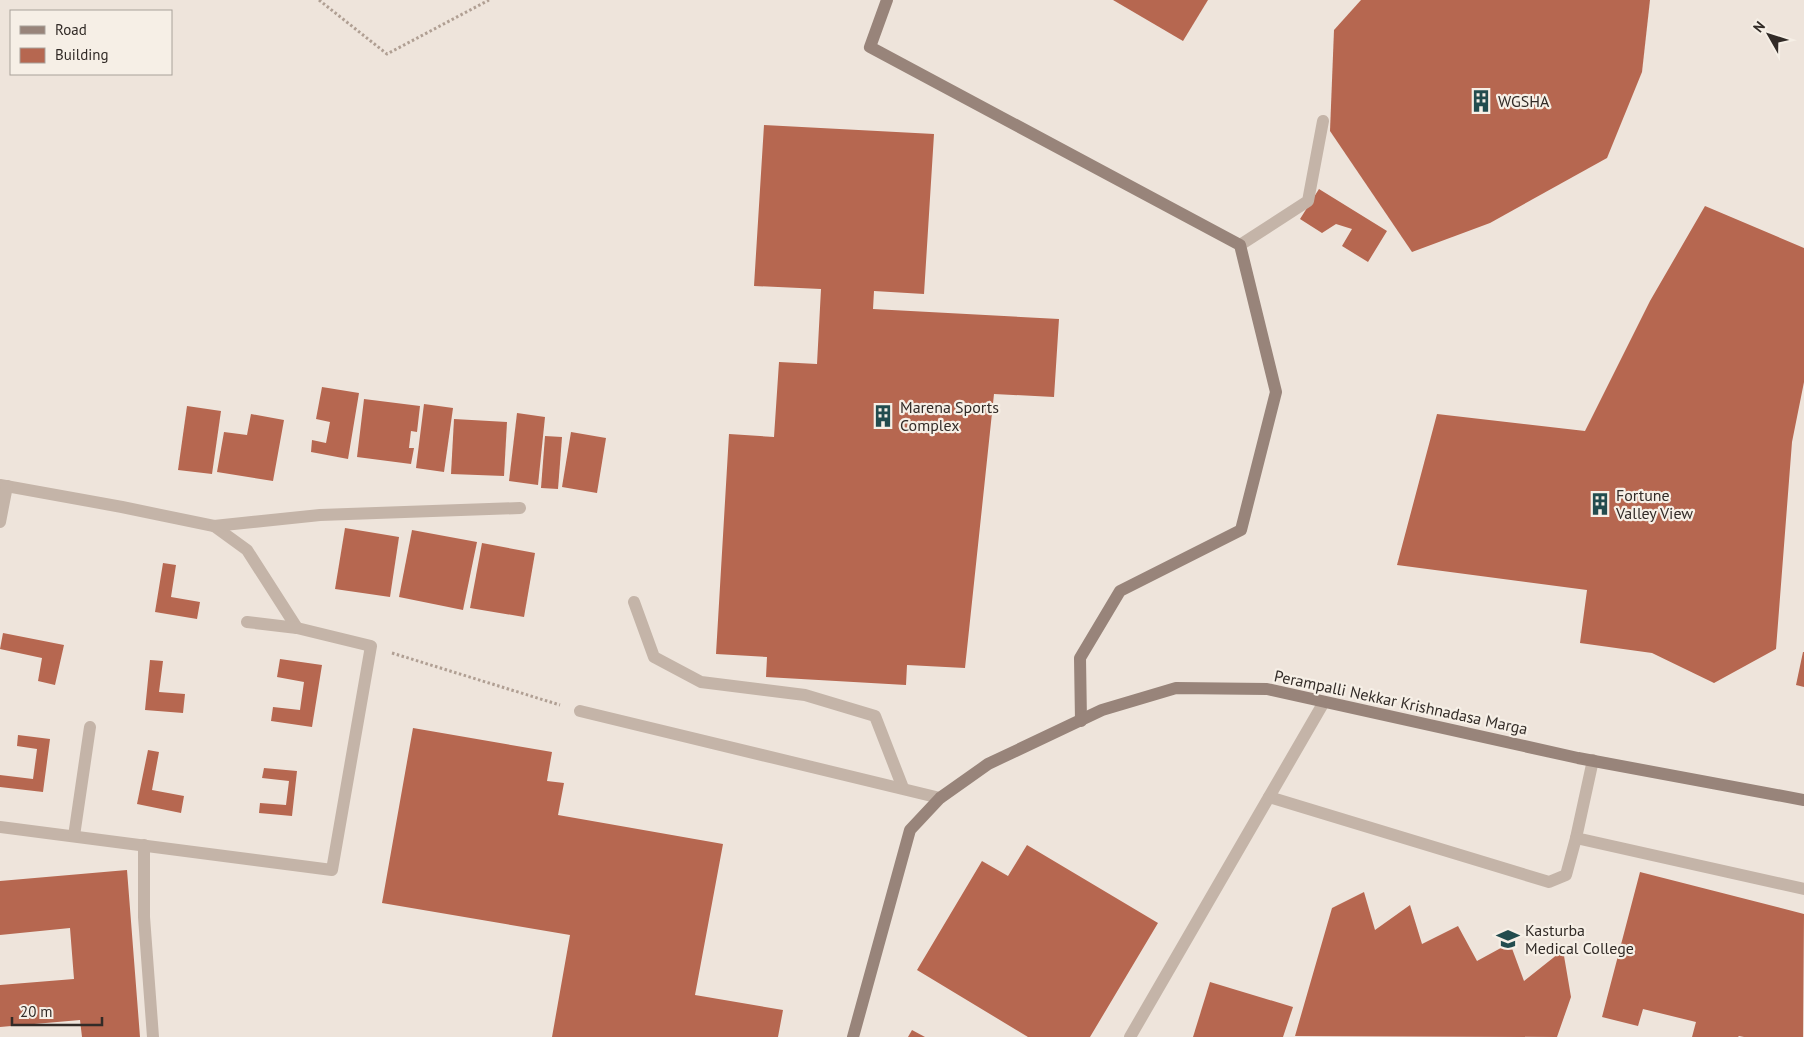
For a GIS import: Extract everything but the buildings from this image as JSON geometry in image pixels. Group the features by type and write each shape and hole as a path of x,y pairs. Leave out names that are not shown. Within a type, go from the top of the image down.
{"street":[{"path":"887,0 870,47 1240,245 1276,392 1241,530 1120,591 1080,658 1081,720"},
{"path":"1240,245 1308,201 1323,121"},
{"path":"0,522 4,486 214,526 320,515 520,508"},
{"path":"214,526 247,550 297,628"},
{"path":"634,602 654,657 701,682 805,695 875,716 903,788"},
{"path":"0,827 332,870 371,646 297,628 247,622"},
{"name":"Perampalli Nekkar Krishnadasa Marga","path":"853,1037 910,830 940,798 988,764 1102,710 1176,688 1267,689 1592,760 1804,800"},
{"path":"1130,1037 1324,702"},
{"path":"580,711 940,798"},
{"path":"74,836 90,727"},
{"path":"1269,797 1549,882 1566,875 1576,838 1592,760"},
{"path":"1576,838 1804,889"},
{"path":"144,845 144,917 153,1037"}],"path":[{"path":"319,0 387,54 489,0"},
{"path":"371,646 580,711"}],"place":[{"name":"WGSHA","path":"1481,101"},
{"name":"Marena Sports Complex","path":"883,416"},
{"name":"Fortune Valley View","path":"1600,504"},
{"name":"Kasturba Medical College","path":"1508,939"}]}
